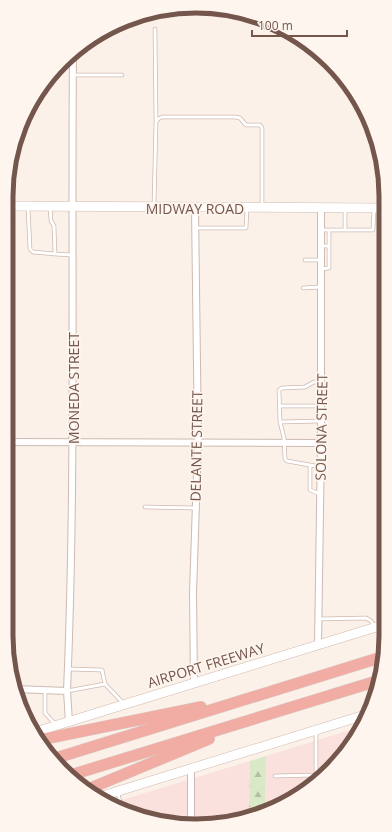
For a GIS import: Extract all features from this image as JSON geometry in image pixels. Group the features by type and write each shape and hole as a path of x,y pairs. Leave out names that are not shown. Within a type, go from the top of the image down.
{"highway":[{"path":"58,757 226,707 377,659"},
{"path":"76,775 373,682"},
{"path":"45,739 202,706 226,707"},
{"path":"93,787 215,737 237,725"}],"main road":[{"name":"MIDWAY ROAD","path":"13,206 154,208 379,208"},
{"name":"AIRPORT FREEWAY","path":"40,731 379,627"},
{"path":"106,795 360,716"}],"street":[{"name":"MONEDA STREET","path":"69,722 68,669 73,441 71,207 73,61"},
{"name":"DELANTE STREET","path":"194,684 193,593 198,443 195,208"},
{"name":"SOLONA STREET","path":"318,646 322,443 322,208"},
{"path":"13,442 322,443"},
{"path":"21,690 68,691"},
{"path":"191,768 191,819"}],"lane":[{"path":"154,208 156,122 155,29"},
{"path":"72,75 122,76"},
{"path":"156,122 162,117 235,117 240,118 246,125 260,125 262,128 262,208"},
{"path":"28,206 30,249 33,252 72,255"},
{"path":"50,207 51,221 54,226 55,254"},
{"path":"196,228 246,228 247,208"},
{"path":"345,208 345,230"},
{"path":"322,230 373,230 374,208"},
{"path":"322,269 329,268 329,230"},
{"path":"322,246 329,246"},
{"path":"305,260 322,260"},
{"path":"303,288 322,287"},
{"path":"321,467 286,460 280,422 280,389 306,387 314,382 322,382"},
{"path":"280,406 322,406"},
{"path":"280,422 322,421"},
{"path":"310,465 310,490 320,494"},
{"path":"145,507 196,508"},
{"path":"318,619 366,618 371,620 375,628"},
{"path":"68,669 102,670 105,684 125,705"},
{"path":"68,691 105,684"},
{"path":"45,690 45,713 57,726"},
{"path":"316,730 316,775"},
{"path":"275,776 313,777"},
{"path":"117,792 120,802"}],"shaded area":[{"path":"353,729 334,757 317,774 298,788 265,805 266,756"},
{"path":"250,761 249,811 243,813 208,819 184,819 149,813 118,801"}],"green space":[{"path":"266,756 265,805 249,811 250,761"}]}
